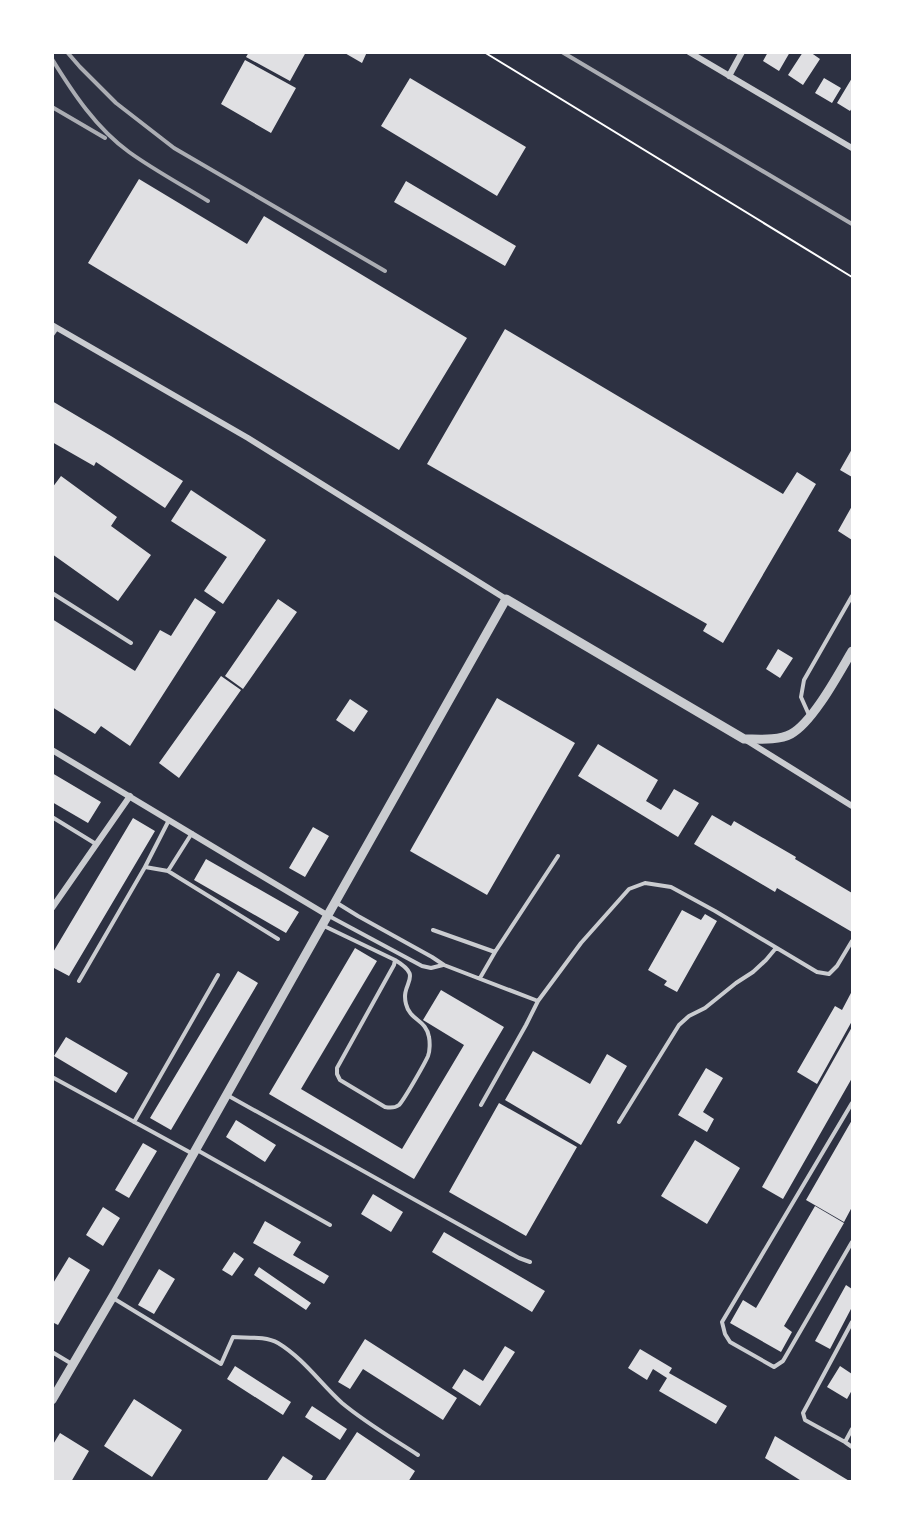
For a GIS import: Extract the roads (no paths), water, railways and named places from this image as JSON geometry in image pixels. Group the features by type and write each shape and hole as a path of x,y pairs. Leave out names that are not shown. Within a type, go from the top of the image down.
{"street":[{"path":"689,52 852,148"},
{"path":"729,76 742,52"},
{"path":"55,327 248,438 506,599 744,739 852,806"},
{"path":"52,1400 195,1152 506,599"},
{"path":"744,739 790,735 806,722 852,651"},
{"path":"52,750 327,915"},
{"path":"52,908 130,796"}],"lane":[{"path":"52,335 55,327"},
{"path":"52,592 131,643"},
{"path":"810,716 801,697 804,680 852,596"},
{"path":"52,817 96,844"},
{"path":"79,981 146,867 170,819"},
{"path":"168,871 192,833"},
{"path":"480,978 558,856"},
{"path":"146,867 168,871 278,939"},
{"path":"481,1105 538,1001 580,943 629,889 645,883 671,887 817,972 829,974 837,966 852,940"},
{"path":"335,902 444,965 538,1001"},
{"path":"327,915 422,966 430,968 444,965"},
{"path":"322,925 395,960 411,973 405,998 406,1006 412,1017 423,1024 427,1030 430,1039 428,1055 405,1096 394,1108 385,1107 340,1080 337,1068 392,970 395,960"},
{"path":"433,930 495,952"},
{"path":"619,1122 679,1025 753,972 776,948"},
{"path":"135,1122 218,975"},
{"path":"52,1077 330,1225"},
{"path":"227,1095 519,1258 530,1262"},
{"path":"852,1103 722,1322 730,1342 774,1367 783,1360 852,1242"},
{"path":"112,1297 220,1364 233,1337 259,1338 277,1342 310,1369 327,1388 367,1423 418,1455"},
{"path":"852,1322 803,1413 805,1420 852,1447"},
{"path":"52,1352 73,1364"},
{"path":"845,1442 852,1430"}],"railway":[{"path":"67,52 116,103 174,148 385,271"},
{"path":"562,52 852,224"},
{"path":"52,59 86,109 117,143 148,165 208,201"},
{"path":"52,107 105,138"}]}
